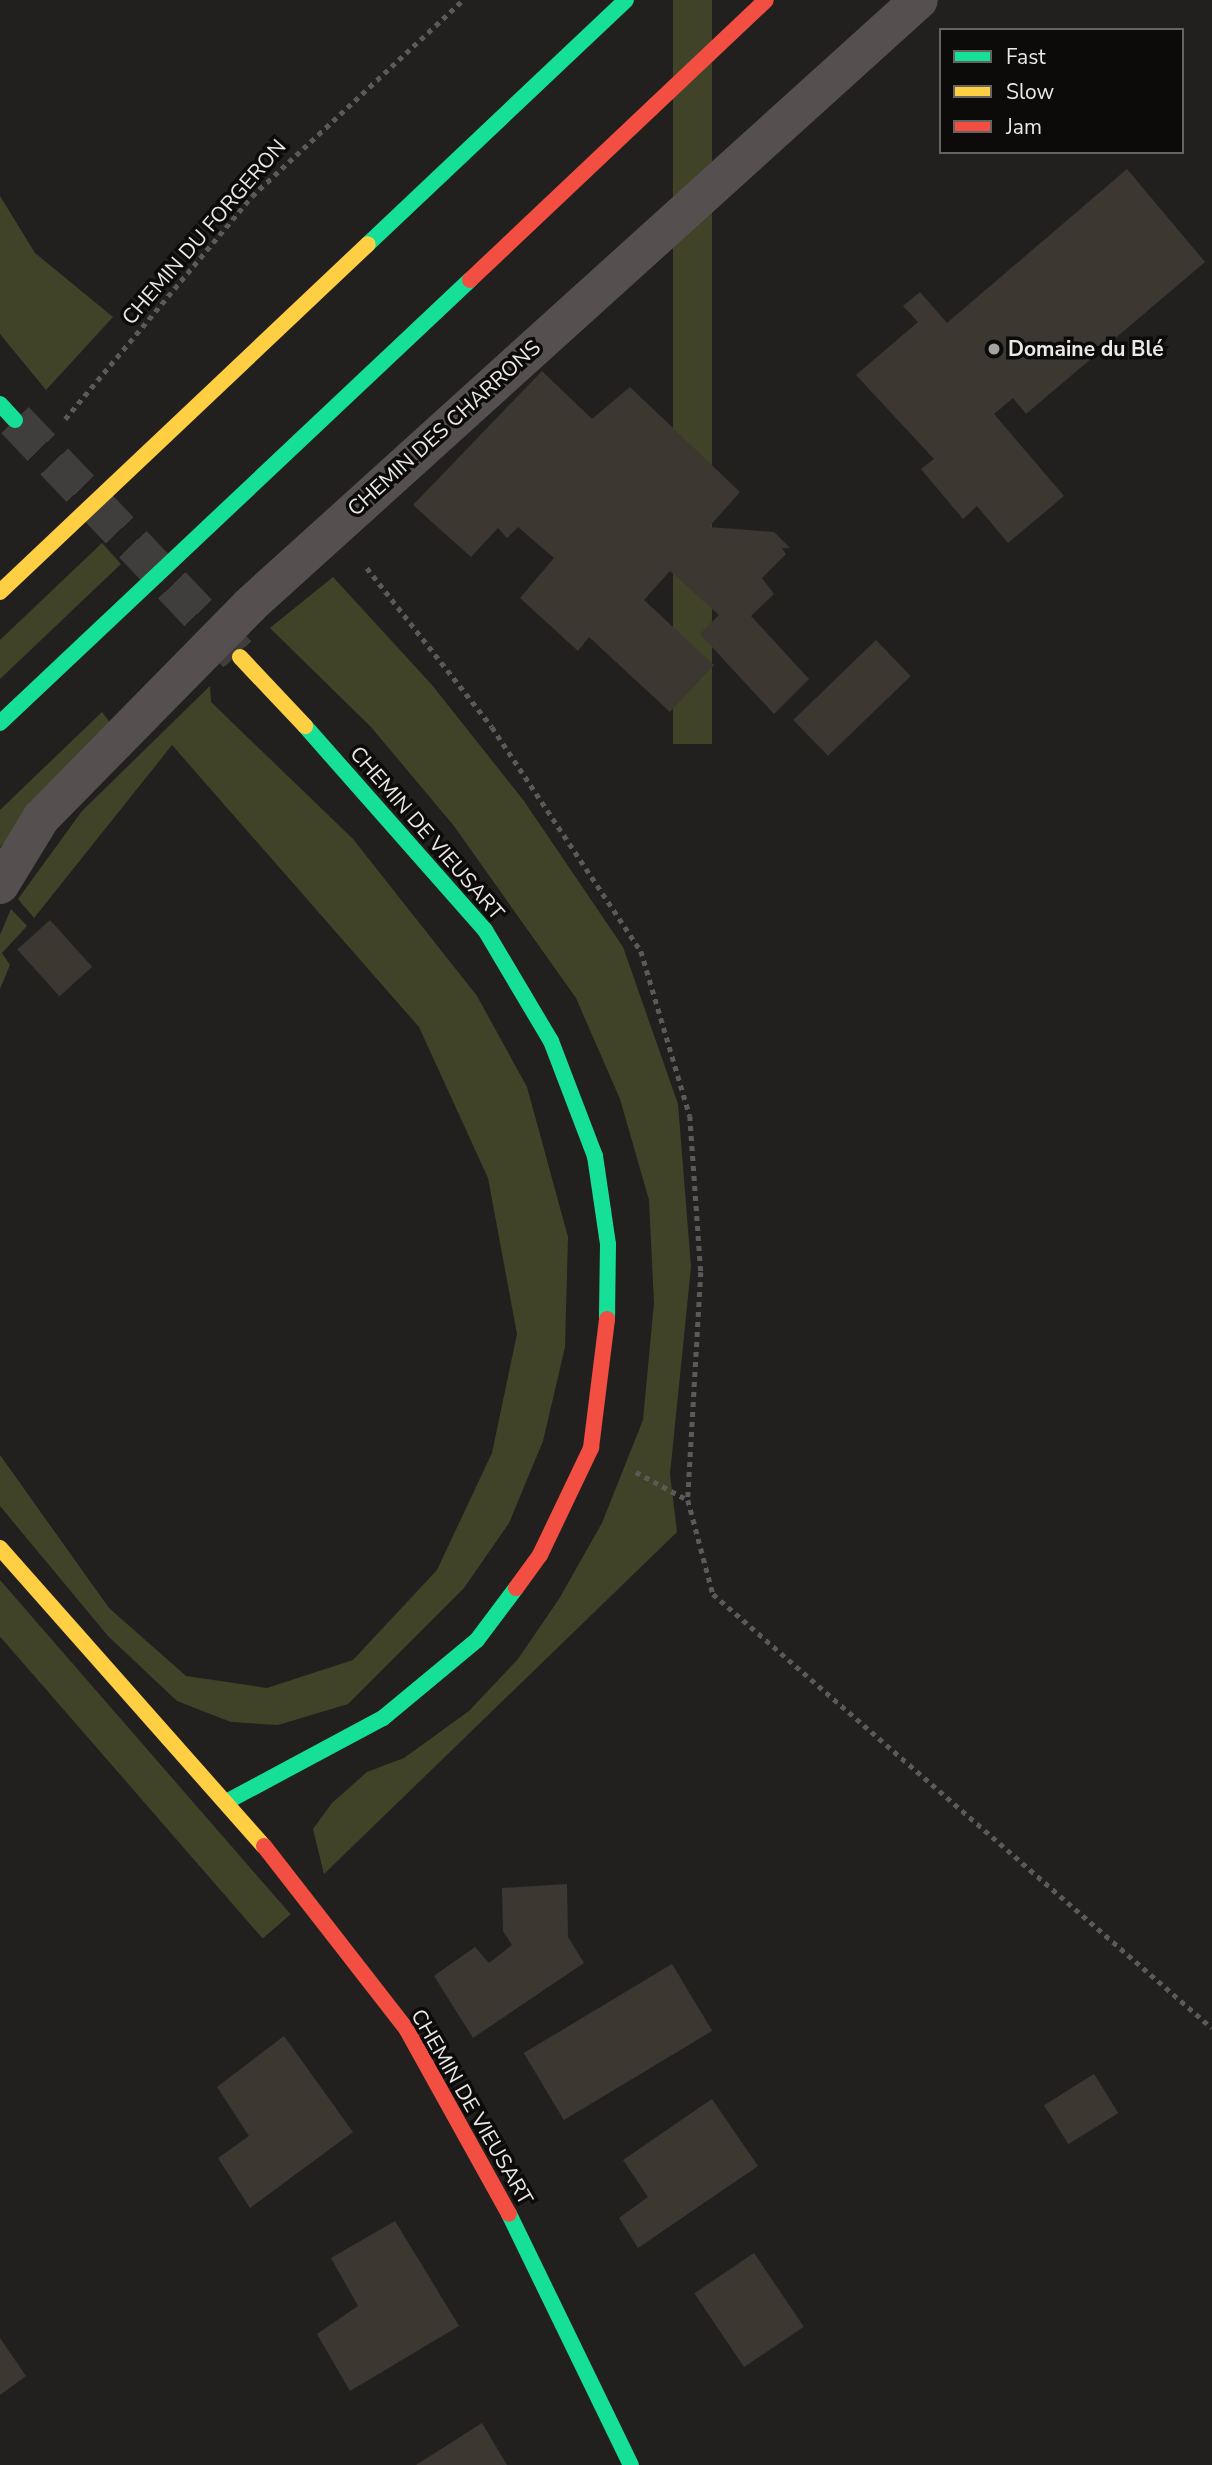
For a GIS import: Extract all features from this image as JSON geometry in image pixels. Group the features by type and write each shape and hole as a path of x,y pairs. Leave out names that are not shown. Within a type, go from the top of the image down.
{"main road":[{"path":"0,592 626,0"},
{"path":"0,723 766,0"},
{"path":"0,404 15,420"},
{"name":"CHEMIN DE VIEUSART","path":"228,1801 383,1718 477,1640 540,1555 591,1448 607,1353 608,1244 595,1156 551,1041 485,930 240,657"},
{"name":"CHEMIN DE VIEUSART","path":"0,1548 80,1646 228,1801 407,2030 552,2291 631,2465"}],"street":[{"name":"CHEMIN DES CHARRONS","path":"0,885 41,818 189,664 329,531 919,0"}],"path":[{"name":"CHEMIN DU FORGERON","path":"126,346 252,196 463,0"},
{"path":"329,531 373,573 492,727 641,951 690,1116 701,1272 688,1500 713,1594 1212,2028"},
{"path":"591,1448 688,1500"}],"green space":[{"path":"673,0 712,0 712,744 673,744"},
{"path":"0,196 35,253 113,317 46,390 0,334"},
{"path":"102,543 121,564 0,679 0,640"},
{"path":"333,577 432,685 524,801 623,947 678,1104 691,1267 670,1474 677,1532 324,1874 313,1829 332,1803 367,1772 404,1758 469,1711 518,1659 559,1599 602,1523 643,1420 654,1303 649,1200 620,1099 576,998 454,826 371,727 270,628"},
{"path":"210,686 211,702 353,839 477,996 527,1087 568,1237 565,1347 543,1441 509,1523 464,1588 348,1704 278,1725 231,1722 177,1701 108,1636 0,1506 0,1455 109,1608 186,1676 267,1688 353,1660 437,1570 492,1453 517,1334 488,1178 419,1027 172,745 34,918 18,899 82,811"},
{"path":"102,712 111,724 0,847 0,810"},
{"path":"11,909 27,926 2,953 10,965 0,989 0,935"},
{"path":"0,1580 291,1914 263,1939 0,1636"}],"building":[{"name":"Domaine du Blé","path":"1127,169 1205,262 1026,414 1013,398 994,414 1064,496 1008,543 977,506 963,519 921,469 934,459 856,375 918,322 903,306 920,292 947,323"},
{"path":"542,371 592,419 630,387 740,492 709,527 774,532 790,548 782,548 786,554 762,578 774,594 751,616 809,679 774,714 700,634 719,615 670,571 644,600 714,665 670,712 589,637 578,651 520,598 554,558 518,527 507,538 498,528 471,557 413,505"},
{"path":"876,640 911,676 828,756 793,720"},
{"path":"50,920 92,967 59,996 17,949"},
{"path":"567,1884 568,1937 584,1963 473,2038 434,1976 475,1947 489,1963 512,1945 503,1931 502,1888"},
{"path":"672,1964 712,2031 564,2120 524,2053"},
{"path":"284,2036 353,2132 250,2208 218,2158 249,2136 217,2087"},
{"path":"1094,2074 1118,2113 1068,2144 1044,2105"},
{"path":"712,2099 758,2166 638,2248 619,2218 648,2197 623,2160"},
{"path":"395,2221 459,2326 350,2391 317,2334 358,2306 331,2258"},
{"path":"754,2253 804,2327 744,2367 694,2293"},
{"path":"0,2338 26,2376 0,2395"},
{"path":"482,2423 507,2465 416,2465"}],"tunnel":[{"path":"15,420 240,657"}],"traffic: fast":[{"path":"368,244 626,0"},
{"path":"0,723 470,280"},
{"path":"0,404 15,420"},
{"path":"305,726 485,930 551,1041 595,1156 608,1244 607,1319"},
{"path":"228,1801 383,1718 477,1640 516,1588"},
{"path":"509,2214 631,2465"}],"traffic: slow":[{"path":"0,592 368,244"},
{"path":"240,657 305,726"},
{"path":"0,1548 264,1846"}],"traffic: jam":[{"path":"470,280 766,0"},
{"path":"516,1588 540,1555 591,1448 607,1319"},
{"path":"264,1846 407,2030 509,2214"}],"place":[{"name":"Domaine du Blé","path":"994,349"}]}
